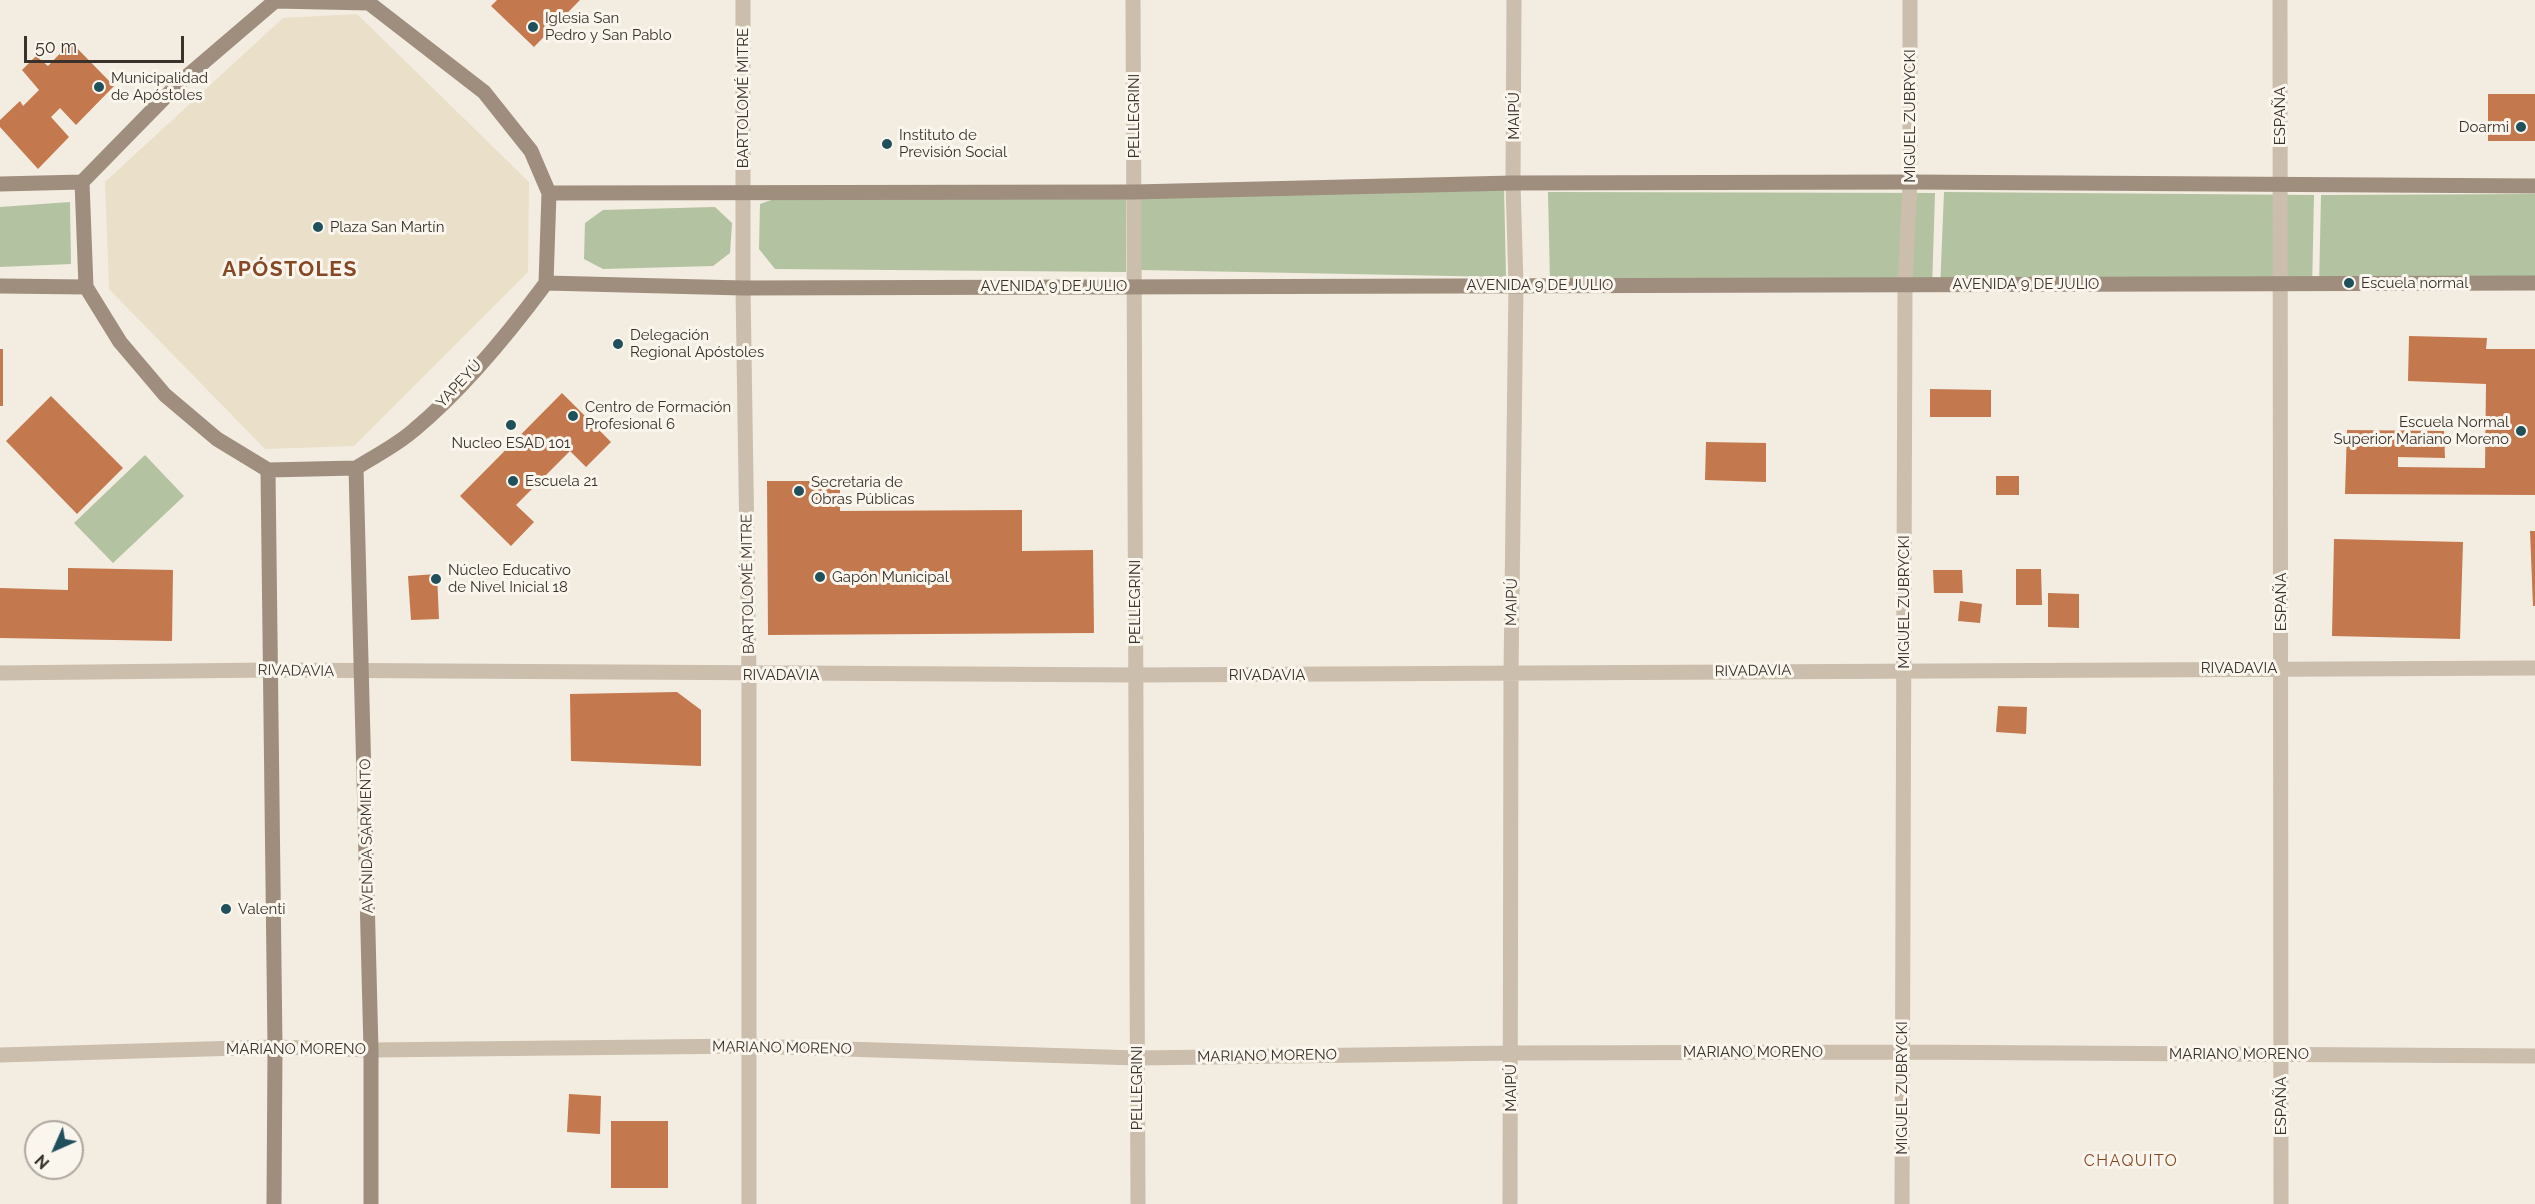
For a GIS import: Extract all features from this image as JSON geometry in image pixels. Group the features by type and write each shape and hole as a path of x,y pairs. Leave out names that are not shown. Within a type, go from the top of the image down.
{"main road":[{"path":"0,184 82,182 178,84 275,1 369,2 484,92 531,151 549,193 546,283"},
{"path":"82,182 86,287 120,342 165,395 217,439 268,470 356,468"},
{"path":"549,193 1134,192 1513,183 1910,182 2535,186"},
{"name":"AVENIDA 9 DE JULIO","path":"546,283 743,288 2535,283"},
{"name":"YAPEYÚ","path":"356,468 412,432 450,397 546,283"},
{"path":"0,286 86,287"},
{"name":"AVENIDA SARMIENTO","path":"356,468 372,1050 371,1204"},
{"path":"268,470 274,1204"}],"street":[{"name":"BARTOLOMÉ MITRE","path":"743,0 743,288 749,675 747,1046 749,1204"},
{"name":"PELLEGRINI","path":"1133,0 1138,1204"},
{"name":"MAIPÚ","path":"1510,1204 1511,674 1516,285 1513,183 1514,0"},
{"name":"MIGUEL ZUBRYCKI","path":"1902,1204 1905,284 1910,182 1910,0"},
{"name":"ESPAÑA","path":"2280,0 2281,1204"},
{"name":"RIVADAVIA","path":"0,673 271,670 749,675 1136,675 2535,668"},
{"name":"MARIANO MORENO","path":"0,1055 274,1047 372,1050 747,1046 1137,1058 1511,1053 1901,1052 2535,1056"}],"green space":[{"path":"1504,187 1506,277 1140,270 1141,192"},
{"path":"1126,192 1126,272 775,269 759,249 760,204 780,197"},
{"path":"1548,192 1935,193 1932,290 1550,282"},
{"path":"1944,192 2314,195 2312,290 1940,291"},
{"path":"2535,194 2535,288 2319,289 2321,195"},
{"path":"70,202 71,264 0,267 0,207"},
{"path":"715,207 732,223 730,253 713,266 603,269 584,259 585,223 603,210"},
{"path":"145,455 184,496 113,563 74,523"}],"shaded area":[{"name":"Plaza San Martín","path":"357,14 529,182 528,272 354,446 265,449 109,289 105,182 283,18"}],"building":[{"name":"Iglesia San Pedro y San Pablo","path":"497,0 580,0 534,47 491,6"},
{"path":"71,42 114,86 76,125 60,108 51,117 69,137 38,169 0,127 0,120 20,101 23,106 39,90 22,70 36,56 48,66"},
{"path":"2488,94 2535,94 2535,141 2488,141"},
{"path":"2409,336 2487,338 2486,349 2535,349 2535,495 2345,494 2347,430 2444,431 2445,458 2398,457 2398,467 2485,468 2486,384 2408,381"},
{"path":"0,349 3,349 3,406 0,406"},
{"path":"1930,389 1991,390 1991,417 1930,417"},
{"path":"562,393 611,442 586,467 570,451 516,505 534,522 511,546 460,496"},
{"path":"51,396 123,468 77,514 6,441"},
{"path":"1706,442 1766,443 1766,482 1705,480"},
{"path":"1996,476 2019,476 2019,495 1996,495"},
{"path":"767,481 840,481 840,511 1022,510 1022,551 1093,550 1094,633 768,635"},
{"path":"2530,531 2535,531 2535,606 2533,606"},
{"path":"2334,539 2463,542 2460,639 2332,636"},
{"path":"68,568 173,570 172,641 0,638 0,588 68,590"},
{"path":"2016,569 2041,569 2042,605 2016,605"},
{"path":"1933,570 1962,570 1963,593 1934,593"},
{"path":"437,574 439,619 411,620 408,576"},
{"path":"2048,593 2079,594 2079,628 2048,627"},
{"path":"1960,601 1982,604 1980,623 1958,621"},
{"path":"677,692 701,710 701,766 571,761 570,694"},
{"path":"1998,706 2027,707 2026,734 1996,732"},
{"path":"569,1094 601,1096 600,1134 567,1132"},
{"path":"611,1121 668,1121 668,1188 611,1188"}],"place":[{"name":"Iglesia San Pedro y San Pablo","path":"533,27"},
{"name":"Municipalidad de Apóstoles","path":"99,87"},
{"name":"Doarmi","path":"2521,127"},
{"name":"Instituto de Previsión Social","path":"887,144"},
{"name":"Plaza San Martín","path":"318,227"},
{"name":"Escuela normal","path":"2349,283"},
{"name":"Delegación Regional Apóstoles","path":"618,344"},
{"name":"Centro de Formación Profesional 6","path":"573,416"},
{"name":"Nucleo ESAD 101","path":"511,425"},
{"name":"Escuela Normal Superior Mariano Moreno","path":"2521,431"},
{"name":"Escuela 21","path":"513,481"},
{"name":"Secretaria de Obras Públicas","path":"799,491"},
{"name":"Gapón Municipal","path":"820,577"},
{"name":"Núcleo Educativo de Nivel Inicial 18","path":"436,579"},
{"name":"Valenti","path":"226,909"}],"district":[{"name":"APÓSTOLES","path":"290,270"},
{"name":"CHAQUITO","path":"2131,1161"}]}
